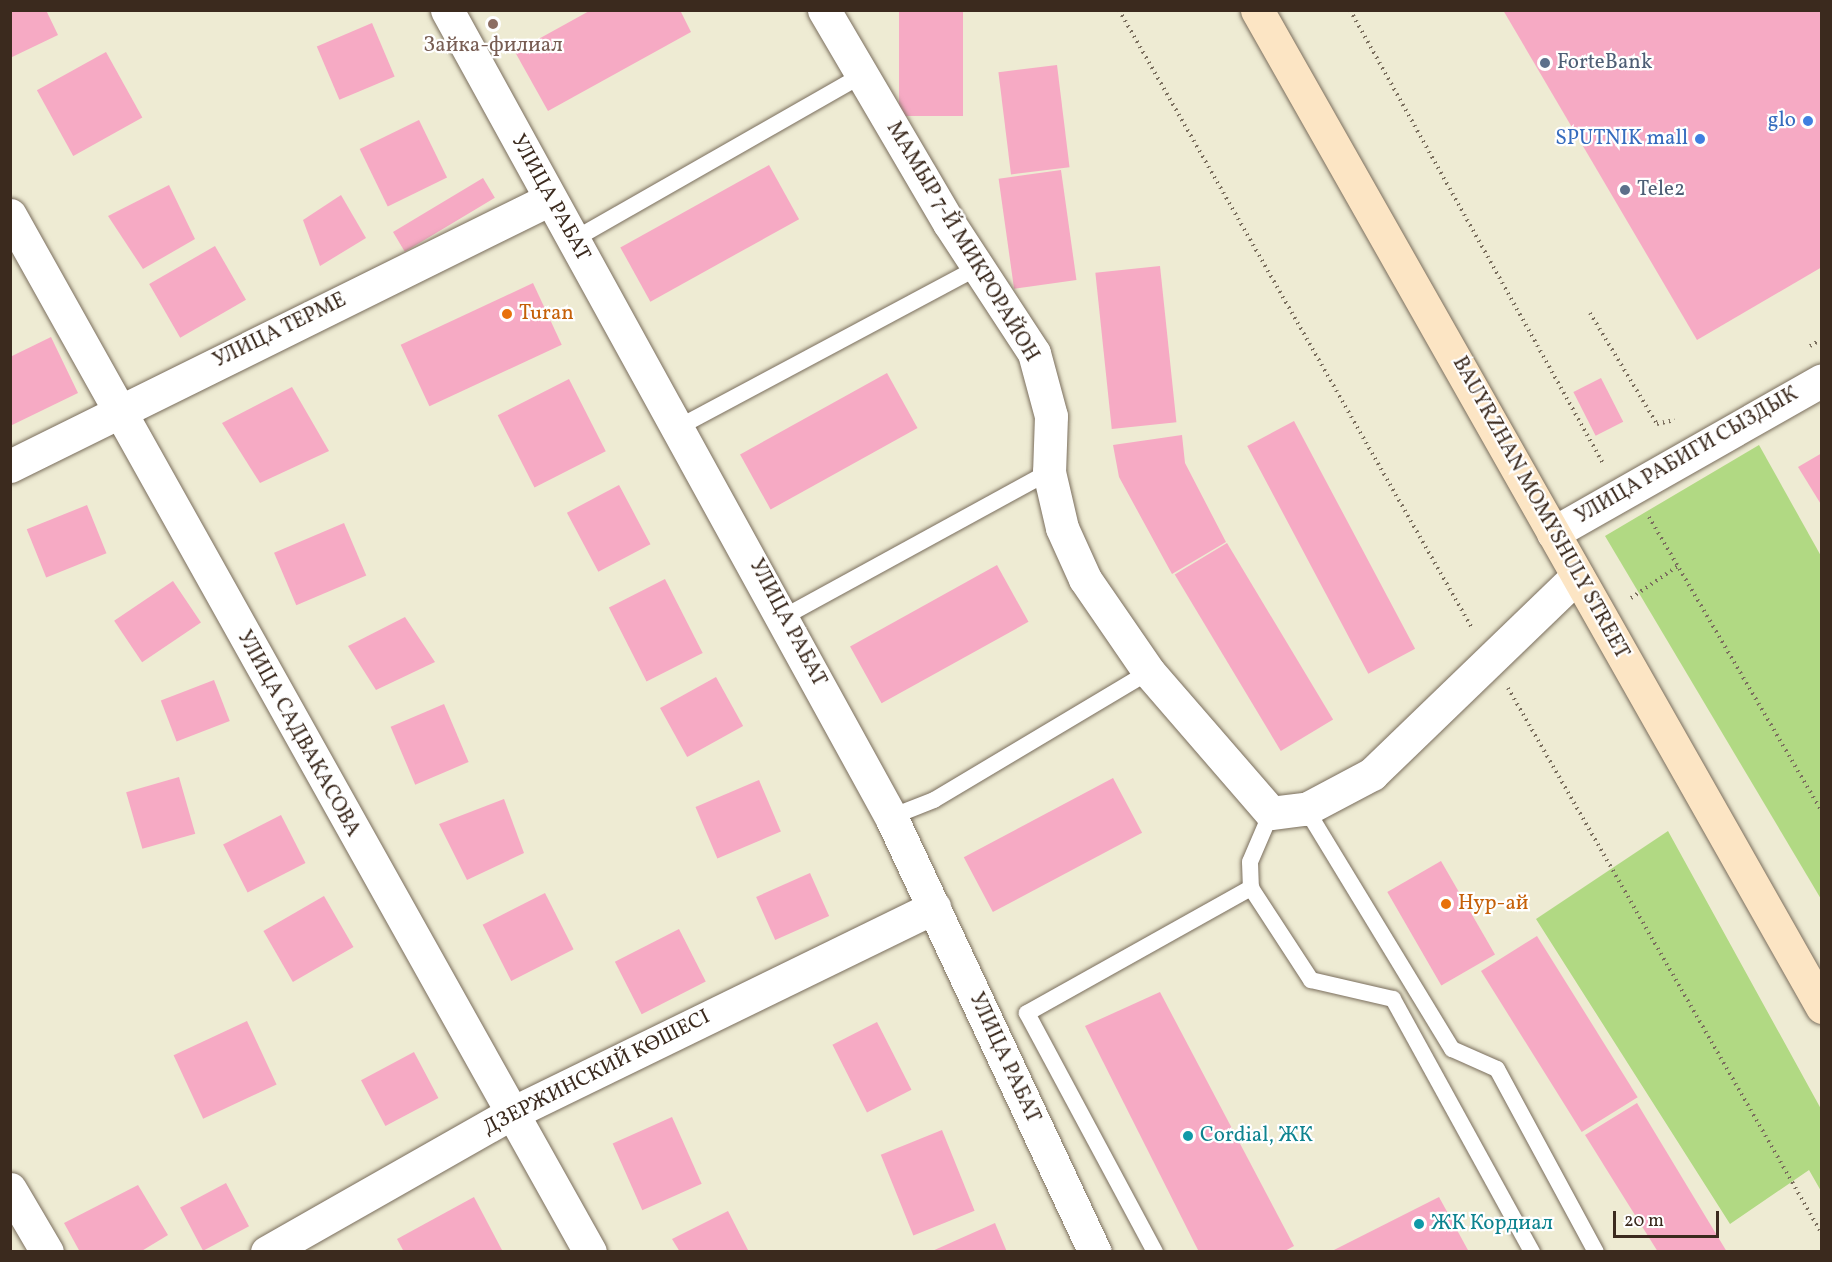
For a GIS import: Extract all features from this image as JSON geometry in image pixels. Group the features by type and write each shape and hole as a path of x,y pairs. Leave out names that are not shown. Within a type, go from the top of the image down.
{"main road":[{"name":"BAUYRZHAN MOMYSHULY STREET","path":"1257,10 1821,1006"}],"street":[{"name":"УЛИЦА РАБАТ","path":"447,10 784,617 891,817 1095,1251"},
{"name":"МАМЫР 7-Й МИКРОРАЙОН","path":"824,10 977,268 1034,353 1051,416 1049,472 1062,528 1084,579 1149,672 1271,813"},
{"name":"УЛИЦА ТЕРМЕ","path":"10,466 550,199"},
{"name":"УЛИЦА САДВАКАСОВА","path":"10,215 510,1114 590,1251"},
{"name":"УЛИЦА РАБИГИ СЫЗДЫК","path":"1553,533 1821,380"},
{"path":"1271,813 1306,809 1372,774 1489,657 1577,576"},
{"name":"ДЗЕРЖИНСКИЙ КӨШЕСІ","path":"267,1251 510,1114 934,907"},
{"path":"10,1189 47,1251"}],"lane":[{"path":"573,240 862,75"},
{"path":"679,427 977,268"},
{"path":"784,617 1049,472"},
{"path":"891,817 934,800 1149,672"},
{"path":"1306,809 1452,1049 1497,1069 1596,1251"},
{"path":"1271,813 1250,862 1251,888 1311,980 1392,999 1532,1251"},
{"path":"1155,1251 1027,1013 1251,888"}],"path":[{"path":"1119,10 1821,1234"},
{"path":"1350,10 1605,467 1632,488 1821,812"},
{"path":"1590,313 1657,424 1686,414"},
{"path":"1801,351 1821,339"},
{"path":"1628,600 1678,566"}],"green space":[{"path":"1759,445 1821,556 1821,899 1605,536"},
{"path":"1668,831 1821,1109 1821,1191 1809,1170 1730,1224 1536,919"}],"building":[{"path":"10,10 46,10 58,35 10,58"},
{"path":"591,10 680,10 691,32 548,111 515,52"},
{"path":"899,10 963,10 963,116 899,116"},
{"name":"SPUTNIK mall","path":"1503,10 1822,10 1822,267 1697,340"},
{"path":"372,23 395,76 339,100 317,46"},
{"path":"106,52 142,118 73,156 37,90"},
{"path":"1057,65 1070,167 1011,174 998,72"},
{"path":"419,120 447,178 388,206 360,149"},
{"path":"769,165 799,219 650,302 620,247"},
{"path":"1061,170 1076,280 1014,289 999,179"},
{"path":"483,178 495,198 405,252 393,232"},
{"path":"169,185 195,239 143,269 108,216"},
{"path":"341,195 366,238 320,266 303,220"},
{"path":"215,246 246,300 180,338 149,284"},
{"path":"1160,266 1176,422 1112,429 1095,273"},
{"name":"Turan","path":"533,283 562,345 429,406 401,345"},
{"path":"51,337 78,393 10,426 10,357"},
{"path":"887,373 918,428 771,510 740,454"},
{"path":"1601,378 1623,422 1596,436 1573,392"},
{"path":"569,379 606,451 534,487 498,415"},
{"path":"292,387 329,451 260,483 222,423"},
{"path":"1294,421 1415,649 1368,674 1247,446"},
{"path":"1182,435 1185,463 1226,542 1172,574 1119,477 1113,445"},
{"path":"1822,453 1822,506 1798,467"},
{"path":"619,485 650,544 598,572 567,513"},
{"path":"87,505 106,553 46,578 27,529"},
{"path":"344,523 366,575 296,605 274,553"},
{"path":"1227,543 1333,720 1281,751 1175,574"},
{"path":"997,565 1029,622 882,703 850,646"},
{"path":"665,579 703,653 647,682 609,608"},
{"path":"173,581 201,622 142,662 114,621"},
{"path":"405,617 435,662 376,690 348,646"},
{"path":"716,677 743,726 687,757 660,708"},
{"path":"214,680 230,721 177,742 161,700"},
{"path":"444,704 469,762 415,785 391,727"},
{"path":"179,777 195,834 142,849 126,792"},
{"path":"1113,778 1142,833 993,912 964,857"},
{"path":"759,780 781,832 717,859 695,807"},
{"path":"504,799 524,853 467,880 439,824"},
{"path":"281,815 306,863 248,893 223,845"},
{"path":"1441,861 1495,955 1441,986 1387,892"},
{"path":"810,873 829,916 775,940 756,897"},
{"path":"545,893 574,949 511,981 483,925"},
{"path":"324,896 354,947 293,982 263,931"},
{"path":"679,929 706,982 642,1014 615,962"},
{"path":"1537,936 1638,1097 1582,1132 1481,971"},
{"name":"Cordial, ЖК","path":"1160,992 1294,1246 1283,1252 1199,1252 1085,1026"},
{"path":"247,1021 277,1084 203,1119 174,1055"},
{"path":"877,1022 912,1090 867,1112 832,1045"},
{"path":"414,1052 438,1098 385,1126 361,1080"},
{"path":"1637,1103 1727,1252 1658,1252 1585,1135"},
{"path":"672,1117 702,1184 642,1210 613,1143"},
{"path":"942,1130 975,1211 913,1235 881,1155"},
{"path":"226,1183 249,1226 203,1251 180,1207"},
{"path":"138,1185 168,1235 140,1252 80,1252 64,1223"},
{"path":"474,1197 503,1252 404,1252 397,1239"},
{"name":"ЖК Кордиал","path":"1439,1197 1469,1252 1330,1252"},
{"path":"728,1211 749,1252 680,1252 672,1239"},
{"path":"995,1223 1007,1252 930,1252"}],"place":[{"name":"Зайка-филиал","path":"493,24"},
{"name":"ForteBank","path":"1545,63"},
{"name":"glo","path":"1808,121"},
{"name":"SPUTNIK mall","path":"1700,139"},
{"name":"Tele2","path":"1625,190"},
{"name":"Turan","path":"507,314"},
{"name":"Нур-ай","path":"1446,904"},
{"name":"Cordial, ЖК","path":"1188,1136"},
{"name":"ЖК Кордиал","path":"1419,1224"}]}
